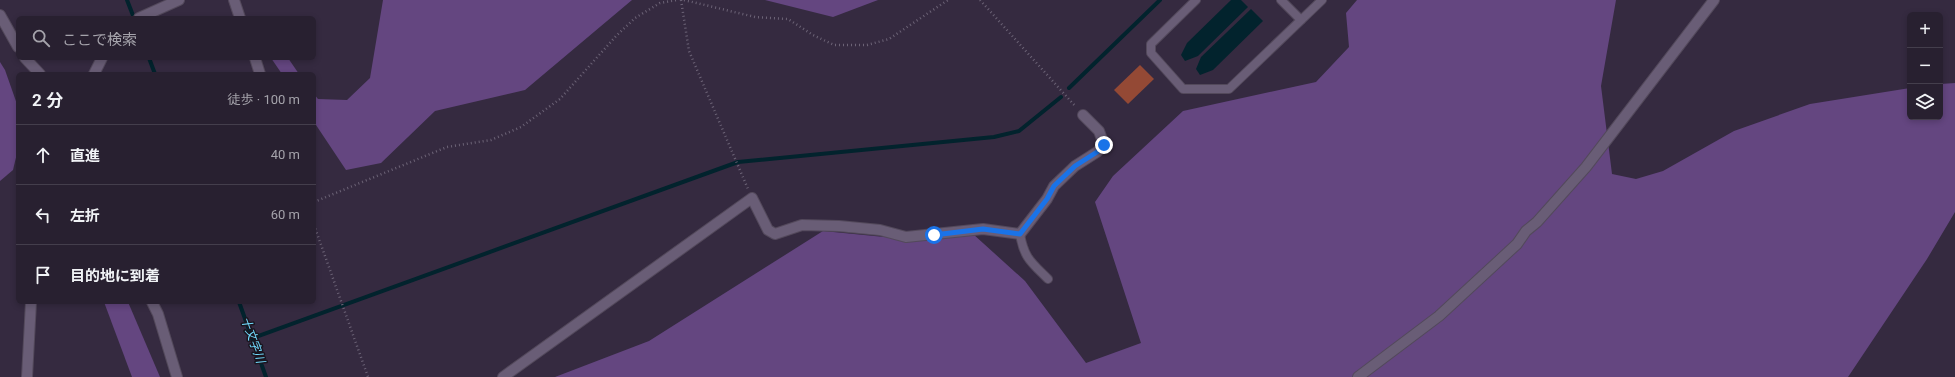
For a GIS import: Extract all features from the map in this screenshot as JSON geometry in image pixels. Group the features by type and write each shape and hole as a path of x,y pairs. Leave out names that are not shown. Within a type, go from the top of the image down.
{"street":[{"path":"143,16 179,0"},
{"path":"234,0 239,16"},
{"path":"1358,377 1439,316 1516,244 1526,231 1537,222 1586,168 1714,0"},
{"path":"0,15 16,43"},
{"path":"27,60 38,72"},
{"path":"95,72 101,60"},
{"path":"256,60 259,72"},
{"path":"502,377 752,198 768,230 775,234 802,225 839,226 880,230 906,237 983,229 1020,234 1047,199 1054,186 1075,166 1097,152 1104,145 1099,131 1083,115"},
{"path":"27,377 31,304"},
{"path":"153,304 158,314 177,377"}],"lane":[{"path":"1196,0 1151,44 1151,53 1183,90 1229,89 1322,0"},
{"path":"1281,0 1301,20"},
{"path":"1020,234 1023,250 1031,262 1048,279"}],"path":[{"path":"316,201 447,147 491,140 521,127 560,99 634,18 660,3 677,0"},
{"path":"752,198 689,51 683,0 755,17 788,19 813,35 834,45 867,45 889,38 948,0"},
{"path":"980,0 1083,115"},
{"path":"316,230 368,377"}],"shaded area":[{"path":"383,0 632,0 525,90 435,111 381,163 346,170 316,125 316,96 318,99 347,100 370,78"},
{"path":"765,0 878,0 833,17"},
{"path":"1357,0 1616,0 1601,86 1612,174 1636,179 1663,171 1734,131 1810,104 1907,88 1907,120 1943,120 1943,84 1955,83 1955,212 1927,259 1848,377 555,377 649,341 823,231 915,240 973,234 1025,281 1086,363 1141,343 1095,202 1113,176 1183,111 1316,82 1349,47 1346,13"},
{"path":"272,60 289,60 298,72 281,72"},
{"path":"0,62 5,70 16,101 16,157 13,170 0,181"},
{"path":"105,304 129,304 160,377 132,377"}],"water":[{"path":"1231,0 1241,0 1248,7 1198,56 1185,61 1181,55 1187,43"},
{"path":"1251,9 1263,21 1213,70 1200,75 1196,69 1201,57"}],"building":[{"path":"1140,65 1154,79 1128,104 1114,90"}],"waterway":[{"name":"十文字川","path":"127,0 133,16"},
{"path":"1069,88 1160,0"},
{"name":"十文字川","path":"150,60 154,72"},
{"path":"253,338 738,162 994,137 1019,131 1061,97"},
{"name":"十文字川","path":"240,304 266,377"}],"route":[{"path":"934,235 983,229 1020,234 1047,199 1054,186 1075,166 1097,152 1104,145"}]}
